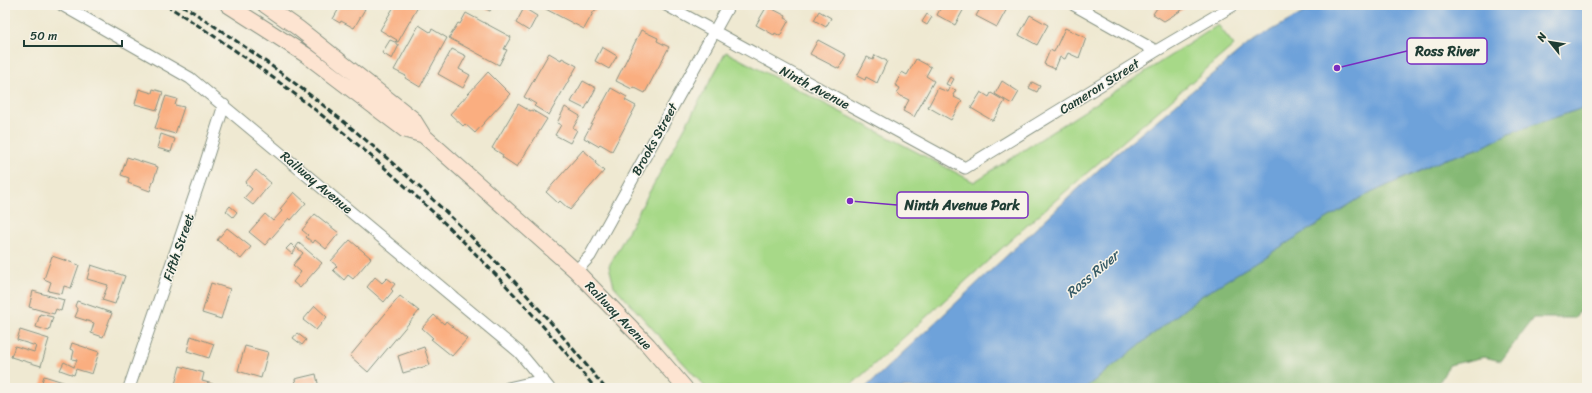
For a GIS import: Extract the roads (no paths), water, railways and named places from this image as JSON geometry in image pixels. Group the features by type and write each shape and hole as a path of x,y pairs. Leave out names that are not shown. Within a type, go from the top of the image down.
{"main road":[{"name":"Railway Avenue","path":"228,5 306,56 406,130 423,135"},
{"name":"Railway Avenue","path":"265,5 298,28 413,119 423,135 576,271 648,345 684,388"}],"street":[{"name":"Railway Avenue","path":"62,5 190,78 519,352 546,384"},
{"name":"Ninth Avenue","path":"666,5 965,168"},
{"name":"Brooks Street","path":"576,271 590,256 730,5"},
{"path":"1074,5 1156,51"},
{"name":"Cameron Street","path":"965,168 1234,5"},
{"name":"Fifth Street","path":"129,388 224,105"},
{"path":"508,388 546,384"}],"water":[{"path":"1317,5 1587,5 1587,108 1509,133 1483,147 1443,160 1360,198 1201,296 1085,388 865,388 1109,160 1251,42"}],"railway":[{"path":"166,5 227,45 285,87 342,131 397,178 500,279 549,333 595,388"},
{"path":"182,5 267,62 308,93 387,158 426,193 463,228 513,280 553,325 605,388"}],"place":[{"name":"Ross River","path":"1337,68"},
{"name":"Ninth Avenue Park","path":"850,201"}]}
